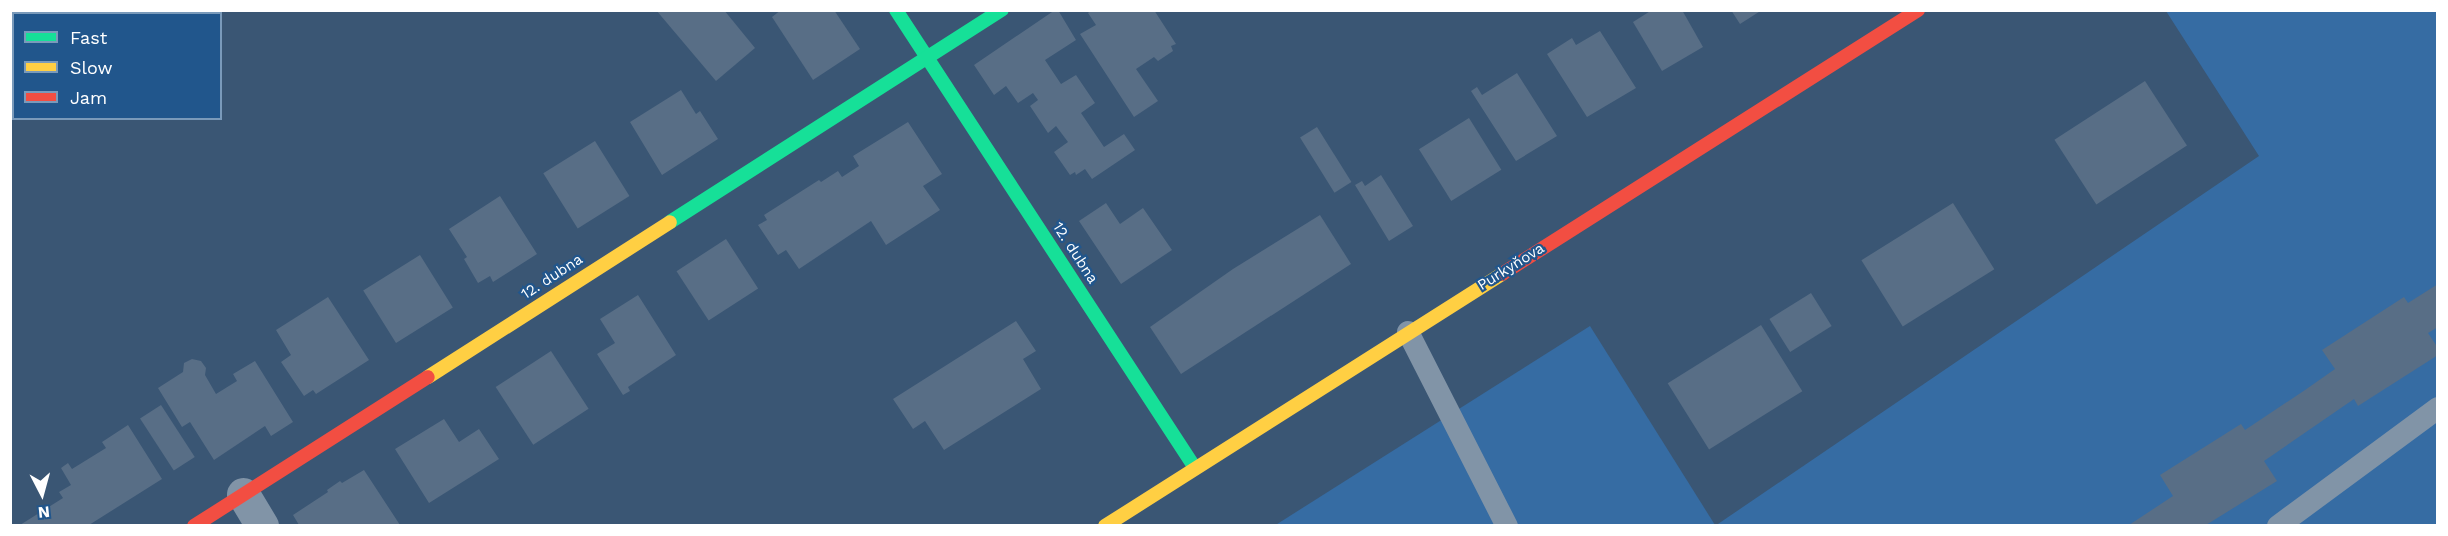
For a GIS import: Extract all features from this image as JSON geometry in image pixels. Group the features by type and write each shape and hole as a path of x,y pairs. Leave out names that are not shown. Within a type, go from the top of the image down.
{"street":[{"name":"12. dubna","path":"896,10 1195,468"},
{"name":"12. dubna","path":"194,525 1002,10"},
{"name":"Purkyňova","path":"1105,525 1918,10"},
{"path":"243,494 262,525"}],"lane":[{"path":"1408,332 1507,525"},
{"path":"2278,525 2438,408"}],"shaded area":[{"path":"2166,11 2437,11 2437,525 1715,526 2259,156"},
{"path":"1590,326 1715,525 1274,526"}],"building":[{"path":"656,10 724,10 755,48 716,81"},
{"path":"781,10 834,10 860,49 813,80 772,17"},
{"path":"1058,10 1076,40 1045,60 1061,84 1076,75 1095,103 1081,113 1104,147 1124,134 1135,150 1092,179 1085,169 1076,175 1075,172 1070,175 1054,152 1068,142 1056,126 1048,133 1030,106 1038,100 1033,93 1018,103 1006,86 994,95 974,65"},
{"path":"1091,10 1154,10 1176,44 1171,46 1173,51 1158,61 1154,57 1136,69 1158,101 1134,117 1080,34 1096,25 1088,13"},
{"path":"1652,10 1682,10 1703,47 1662,71 1633,22"},
{"path":"1731,10 1762,10 1740,24"},
{"path":"1600,31 1636,88 1587,117 1547,54 1572,38 1576,45"},
{"path":"1517,73 1557,136 1516,161 1471,91 1477,87 1482,95"},
{"path":"2145,81 2187,146 2096,204 2054,140"},
{"path":"681,90 696,114 700,111 718,139 662,175 630,122"},
{"path":"1469,118 1501,170 1451,201 1419,149"},
{"path":"908,122 942,174 923,186 940,210 886,245 871,221 799,269 786,250 778,255 758,225 767,220 764,215 819,180 821,182 838,171 842,177 859,166 853,156"},
{"path":"1317,127 1351,182 1334,193 1300,138"},
{"path":"595,141 629,196 578,228 543,173"},
{"path":"1381,175 1413,226 1389,241 1355,185 1362,181 1365,186"},
{"path":"500,196 537,254 493,282 490,276 478,283 464,259 467,257 449,229"},
{"path":"1106,203 1120,224 1143,208 1172,250 1121,284 1079,221"},
{"path":"1953,203 1994,269 1903,326 1861,260"},
{"path":"1320,215 1351,264 1181,374 1150,327 1233,269"},
{"path":"726,239 758,288 709,321 677,271"},
{"path":"420,255 453,308 396,343 363,291"},
{"path":"2438,284 2438,327 2428,333 2438,348 2438,355 2358,406 2354,399 2264,461 2277,481 2206,525 2129,525 2173,496 2160,475 2241,424 2245,430 2305,390 2335,369 2322,350 2404,297 2408,303"},
{"path":"1811,293 1832,326 1790,352 1769,319"},
{"path":"638,295 676,355 628,387 630,391 623,395 597,354 615,343 600,319"},
{"path":"328,297 369,360 316,394 313,390 304,396 281,362 291,355 276,330"},
{"path":"1016,321 1036,351 1023,359 1041,389 944,450 925,421 913,429 893,399"},
{"path":"1761,325 1802,391 1709,449 1668,383"},
{"path":"551,351 589,409 533,445 496,387"},
{"path":"192,359 201,361 206,368 205,375 216,394 237,381 233,374 255,361 293,422 271,436 265,426 214,460 190,422 182,427 158,388 183,372 184,363"},
{"path":"161,405 195,457 174,471 140,419"},
{"path":"444,419 459,442 479,429 499,459 429,503 395,449"},
{"path":"128,425 162,479 89,525 20,525 63,498 59,492 71,485 61,468 68,463 72,469 106,448 102,442"},
{"path":"364,470 400,525 299,525 293,515 328,492 327,490 340,481 342,483"}],"traffic: fast":[{"path":"896,10 1195,468"},
{"path":"670,222 1002,10"}],"traffic: slow":[{"path":"428,377 670,222"},
{"path":"1105,526 1502,274"}],"traffic: jam":[{"path":"1502,274 1918,10"},
{"path":"194,526 428,377"}]}
